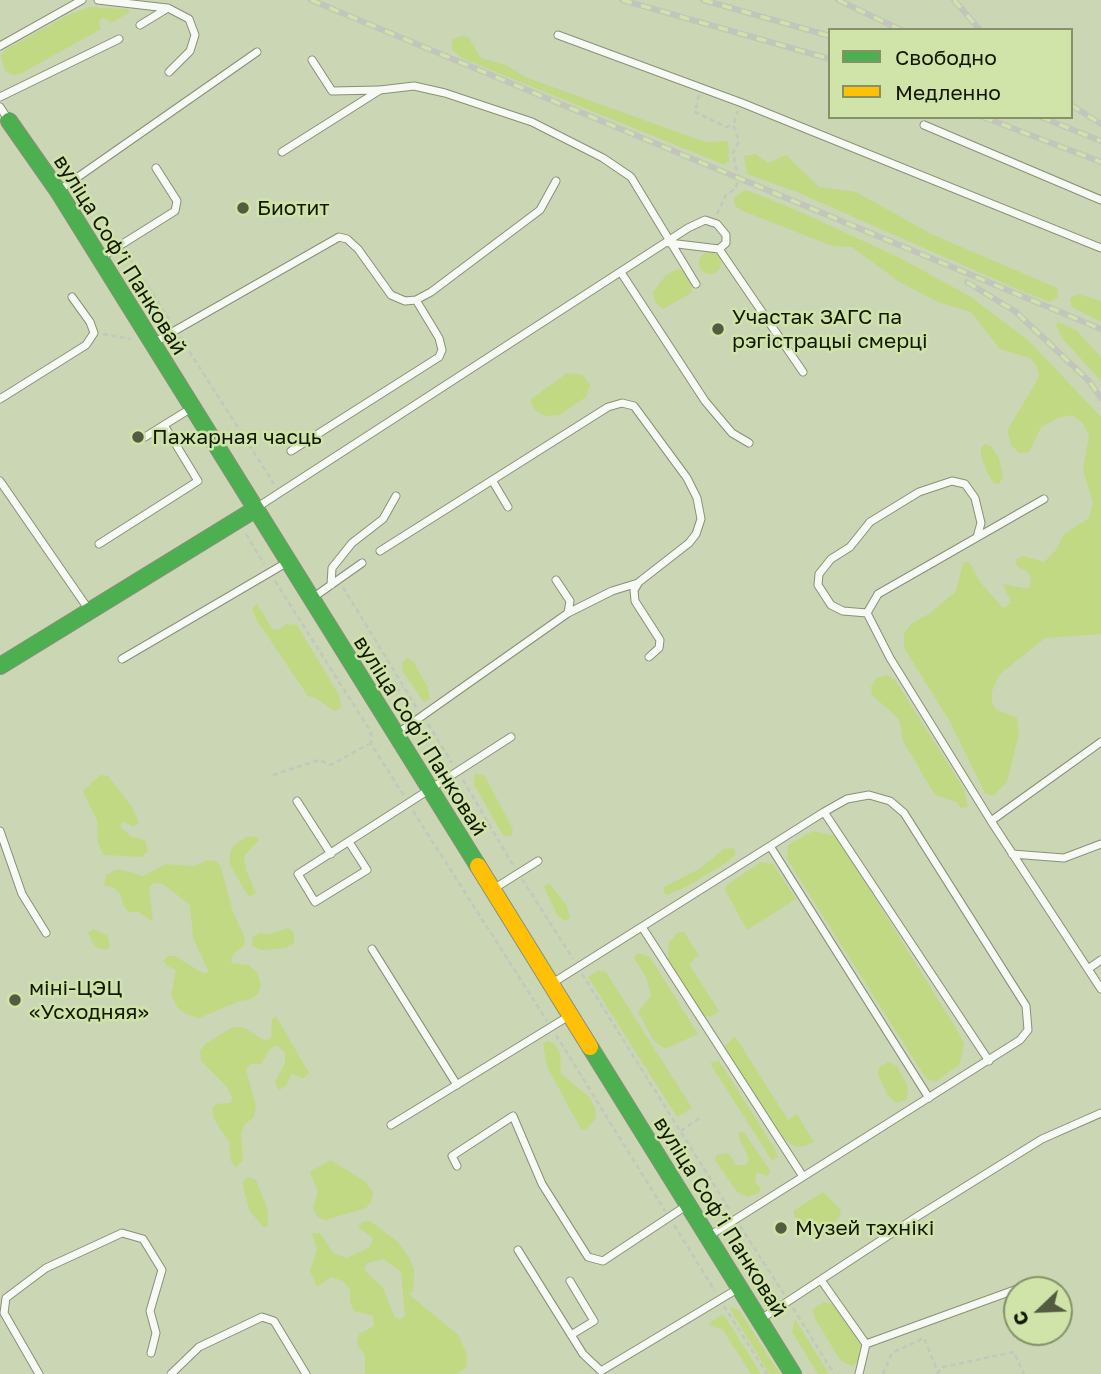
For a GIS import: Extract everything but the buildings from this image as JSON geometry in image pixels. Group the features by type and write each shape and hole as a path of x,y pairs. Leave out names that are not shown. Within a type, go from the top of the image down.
{"street":[{"name":"вуліца Софʼі Панковай","path":"9,121 58,191 286,562 793,1374"},
{"path":"0,666 254,510"}],"lane":[{"path":"0,46 82,0"},
{"path":"98,0 168,8 189,19 195,35 190,51 169,72"},
{"path":"140,25 168,8"},
{"path":"558,35 742,103 1101,248"},
{"path":"0,97 120,39"},
{"path":"58,191 257,52"},
{"path":"312,60 332,91 414,86 446,93 532,122 603,158 631,177 668,243 696,284"},
{"path":"282,152 380,90"},
{"path":"0,107 9,121"},
{"path":"924,125 1101,200"},
{"path":"99,258 175,211 177,201 156,168"},
{"path":"151,344 339,237 347,239 358,249 391,295 405,301 416,300 431,292 540,210 556,181"},
{"path":"254,510 668,243 705,220 717,224 726,235 726,243 719,249 668,243"},
{"path":"719,249 803,372"},
{"path":"622,274 705,401 732,433 749,443"},
{"path":"0,399 86,345 94,333 90,322 72,297"},
{"path":"291,451 439,357 442,349 439,338 416,300"},
{"path":"380,551 608,407 622,403 634,406 687,478 697,498 701,519 696,534 689,543 639,582 634,590 635,601 660,640 659,648 649,657"},
{"path":"145,437 191,409"},
{"path":"99,544 198,481 164,425"},
{"path":"492,480 508,506"},
{"path":"0,481 89,611"},
{"path":"867,612 843,611 831,605 818,585 819,574 831,559 850,547 870,522 919,492 952,481 965,484 975,498 981,523 977,537"},
{"path":"331,585 332,568 352,543 383,519 396,496"},
{"path":"867,612 878,594 1044,499"},
{"path":"122,659 286,562"},
{"path":"311,599 362,562"},
{"path":"556,580 570,601 568,613"},
{"path":"394,735 568,613 611,591 639,582"},
{"path":"867,612 890,658 1012,854 1101,989"},
{"path":"349,842 366,870 315,902 298,874 331,854 349,842 430,792 511,737"},
{"path":"992,821 1101,742"},
{"path":"550,985 824,812 847,799 869,795 890,801 904,813 1026,1006 1028,1030 1020,1040 707,1237"},
{"path":"298,801 331,854"},
{"path":"824,812 989,1060"},
{"path":"0,831 22,894 46,933"},
{"path":"1012,854 1064,858 1101,844"},
{"path":"770,846 929,1098"},
{"path":"491,890 538,860"},
{"path":"642,927 802,1175"},
{"path":"372,949 457,1085"},
{"path":"1088,969 1101,960"},
{"path":"391,1125 569,1016"},
{"path":"760,1320 1042,1139 1101,1113"},
{"path":"457,1166 452,1156 513,1116 542,1184 588,1256 603,1261 688,1205"},
{"path":"39,1374 4,1313 6,1297 46,1268 122,1233 143,1239 162,1270 150,1311 156,1333 151,1353"},
{"path":"518,1250 583,1354 601,1371 739,1288"},
{"path":"821,1280 866,1344 859,1374"},
{"path":"569,1281 594,1321 571,1335"},
{"path":"866,1344 1003,1295"},
{"path":"171,1374 199,1347 262,1317 274,1321 306,1374"}],"path":[{"path":"700,88 695,112 726,127 733,125"},
{"path":"733,125 742,103"},
{"path":"705,220 720,212 726,195 736,188 738,178 733,153 739,141 733,125"},
{"path":"94,333 134,340"},
{"path":"237,520 370,732 371,744 767,1374"},
{"path":"385,699 403,687"},
{"path":"273,775 319,760 331,765 371,744"},
{"path":"681,1131 701,1117"},
{"path":"883,1374 892,1353 925,1338 938,1373 943,1367 1014,1352 1024,1374"}],"green space":[{"path":"90,7 128,9 130,12 111,23 103,17 99,21 101,29 20,74 13,75 5,71 1,56 5,50 66,16"},
{"path":"461,36 469,38 481,58 506,65 525,77 705,142 728,141 729,161 725,165 464,59 452,50 452,40"},
{"path":"755,154 769,163 786,155 819,187 856,192 931,234 1057,288 1058,297 1050,302 1024,292 797,192 747,174 744,156"},
{"path":"746,190 900,258 971,297 1030,342 1101,417 1101,634 1045,638 999,675 992,691 992,703 997,710 1017,718 1019,734 1007,782 993,796 985,793 949,720 904,648 904,633 912,623 929,614 956,591 963,563 968,561 981,583 1003,608 1011,603 1003,584 1029,589 1031,579 1028,572 1017,566 1015,560 1023,556 1044,562 1056,550 1064,534 1089,518 1093,502 1083,470 1089,435 1083,423 1072,415 1058,418 1041,427 1029,452 1019,453 1011,445 1007,431 1039,377 1037,366 1030,358 1000,349 971,312 938,302 898,281 852,247 832,246 743,211 735,206 734,197"},
{"path":"710,252 718,255 721,263 718,271 710,274 702,271 699,263 702,255"},
{"path":"678,269 686,272 692,280 691,293 663,309 655,302 653,292 666,275"},
{"path":"1078,294 1101,301 1101,322 1072,307 1070,298"},
{"path":"1059,322 1076,330 1101,357 1101,381 1063,339 1056,325"},
{"path":"567,373 583,375 590,385 586,397 559,415 545,416 535,410 530,400"},
{"path":"985,444 991,446 999,458 1003,477 999,484 994,483 988,474 981,456 981,448"},
{"path":"257,604 273,630 286,624 297,625 339,695 341,708 334,711 316,698 308,696 256,619 252,608"},
{"path":"407,658 414,662 428,688 430,699 424,702 403,672 402,663"},
{"path":"887,675 895,680 964,789 968,807 961,808 956,802 935,795 903,741 899,719 872,695 871,687 876,678"},
{"path":"475,774 484,775 513,829 511,836 504,836 497,825 474,784"},
{"path":"100,775 108,776 132,807 139,823 134,827 123,821 120,827 132,837 145,840 148,851 141,857 104,855 98,844 97,821 83,791"},
{"path":"813,831 836,836 959,1033 964,1044 960,1064 937,1081 929,1080 923,1074 787,859 788,845"},
{"path":"256,836 259,840 244,856 246,870 256,893 249,897 230,865 230,852 234,845 246,837"},
{"path":"734,848 736,854 727,862 686,887 667,895 664,893 664,887 699,869 724,849"},
{"path":"208,860 216,861 221,867 233,912 245,938 244,945 233,954 231,963 249,965 258,974 261,985 259,993 251,999 199,1018 186,1014 177,1007 171,994 176,970 167,966 164,960 168,956 175,956 204,974 209,972 193,938 190,905 163,884 154,883 149,888 153,922 139,912 129,912 123,905 121,895 114,888 104,885 106,875 118,869 143,876 166,864 194,866"},
{"path":"761,862 773,864 796,899 747,930 725,890 727,885"},
{"path":"549,883 567,906 570,918 565,921 558,916 544,887"},
{"path":"288,928 294,933 294,943 286,948 261,950 252,946 253,937 259,933 270,934"},
{"path":"93,929 108,936 110,947 104,950 95,947 88,933"},
{"path":"678,932 684,932 699,955 689,964 719,1011 710,1017 703,1015 668,961 669,942"},
{"path":"637,953 650,957 698,1034 665,1049 654,1041 638,1012 651,996 646,977 634,958"},
{"path":"598,970 606,972 692,1108 677,1117 588,977"},
{"path":"276,1016 309,1073 303,1078 291,1074 286,1086 279,1090 275,1082 285,1063 285,1053 277,1045 271,1048 261,1064 250,1064 246,1069 256,1106 254,1117 244,1125 241,1135 243,1160 236,1168 231,1161 229,1142 214,1119 212,1109 216,1104 230,1103 233,1099 227,1087 201,1061 200,1051 205,1044 233,1027 243,1027 265,1041 271,1038 272,1019"},
{"path":"735,1036 788,1120 797,1114 814,1142 801,1147 792,1145 783,1137 724,1047"},
{"path":"547,1041 554,1043 560,1054 561,1074 589,1097 595,1108 596,1118 586,1130 581,1129 547,1067 543,1044"},
{"path":"719,1061 775,1149 778,1157 772,1161 710,1063"},
{"path":"888,1062 897,1066 908,1087 907,1099 896,1103 888,1095 878,1075 879,1068"},
{"path":"744,1132 771,1172 767,1176 757,1172 755,1182 761,1188 759,1193 748,1197 738,1193 715,1160 716,1155 728,1153 736,1165 746,1165 749,1159 739,1138 739,1133"},
{"path":"330,1160 366,1182 373,1193 366,1208 325,1220 318,1217 313,1208 318,1191 310,1172"},
{"path":"249,1177 256,1180 267,1208 268,1225 264,1228 250,1211 243,1188 243,1181"},
{"path":"823,1192 841,1210 839,1218 813,1238 799,1228 793,1211"},
{"path":"370,1221 398,1242 414,1270 413,1291 409,1294 459,1336 467,1355 466,1368 456,1374 365,1374 365,1356 357,1344 359,1334 374,1326 373,1316 354,1311 350,1302 350,1290 343,1281 331,1277 317,1287 310,1271 317,1250 312,1233 320,1233 333,1253 347,1258 370,1247 373,1238 358,1227 362,1222","holes":["383,1259 401,1272 405,1316 400,1320 394,1316 383,1288 364,1270 367,1263"]},
{"path":"824,1302 834,1304 860,1343 859,1361 852,1366 840,1360 816,1320 812,1310"},
{"path":"729,1307 739,1310 780,1374 769,1374"},
{"path":"723,1314 761,1374 751,1374 723,1330 708,1324"},
{"path":"795,1319 829,1374 818,1374 792,1332"}],"railway":[{"path":"311,0 1101,329"},
{"path":"622,0 828,58"},
{"path":"703,0 828,35"},
{"path":"838,0 897,28"},
{"path":"954,0 978,28"},
{"path":"1073,106 1101,124"},
{"path":"988,119 1101,162"},
{"path":"1046,119 1101,141"},
{"path":"967,282 1016,312 1089,381 1101,398"}],"traffic: fast":[{"path":"9,121 58,191 478,866"},
{"path":"0,666 254,510"},
{"path":"590,1047 793,1374"}],"traffic: slow":[{"path":"478,866 590,1047"}],"place":[{"name":"Биотит","path":"243,208"},
{"name":"Участак ЗАГС па рэгістрацыі смерці","path":"718,329"},
{"name":"Пажарная часць","path":"138,437"},
{"name":"міні-ЦЭЦ «Усходняя»","path":"15,1000"},
{"name":"Музей тэхнікі","path":"781,1228"}]}
